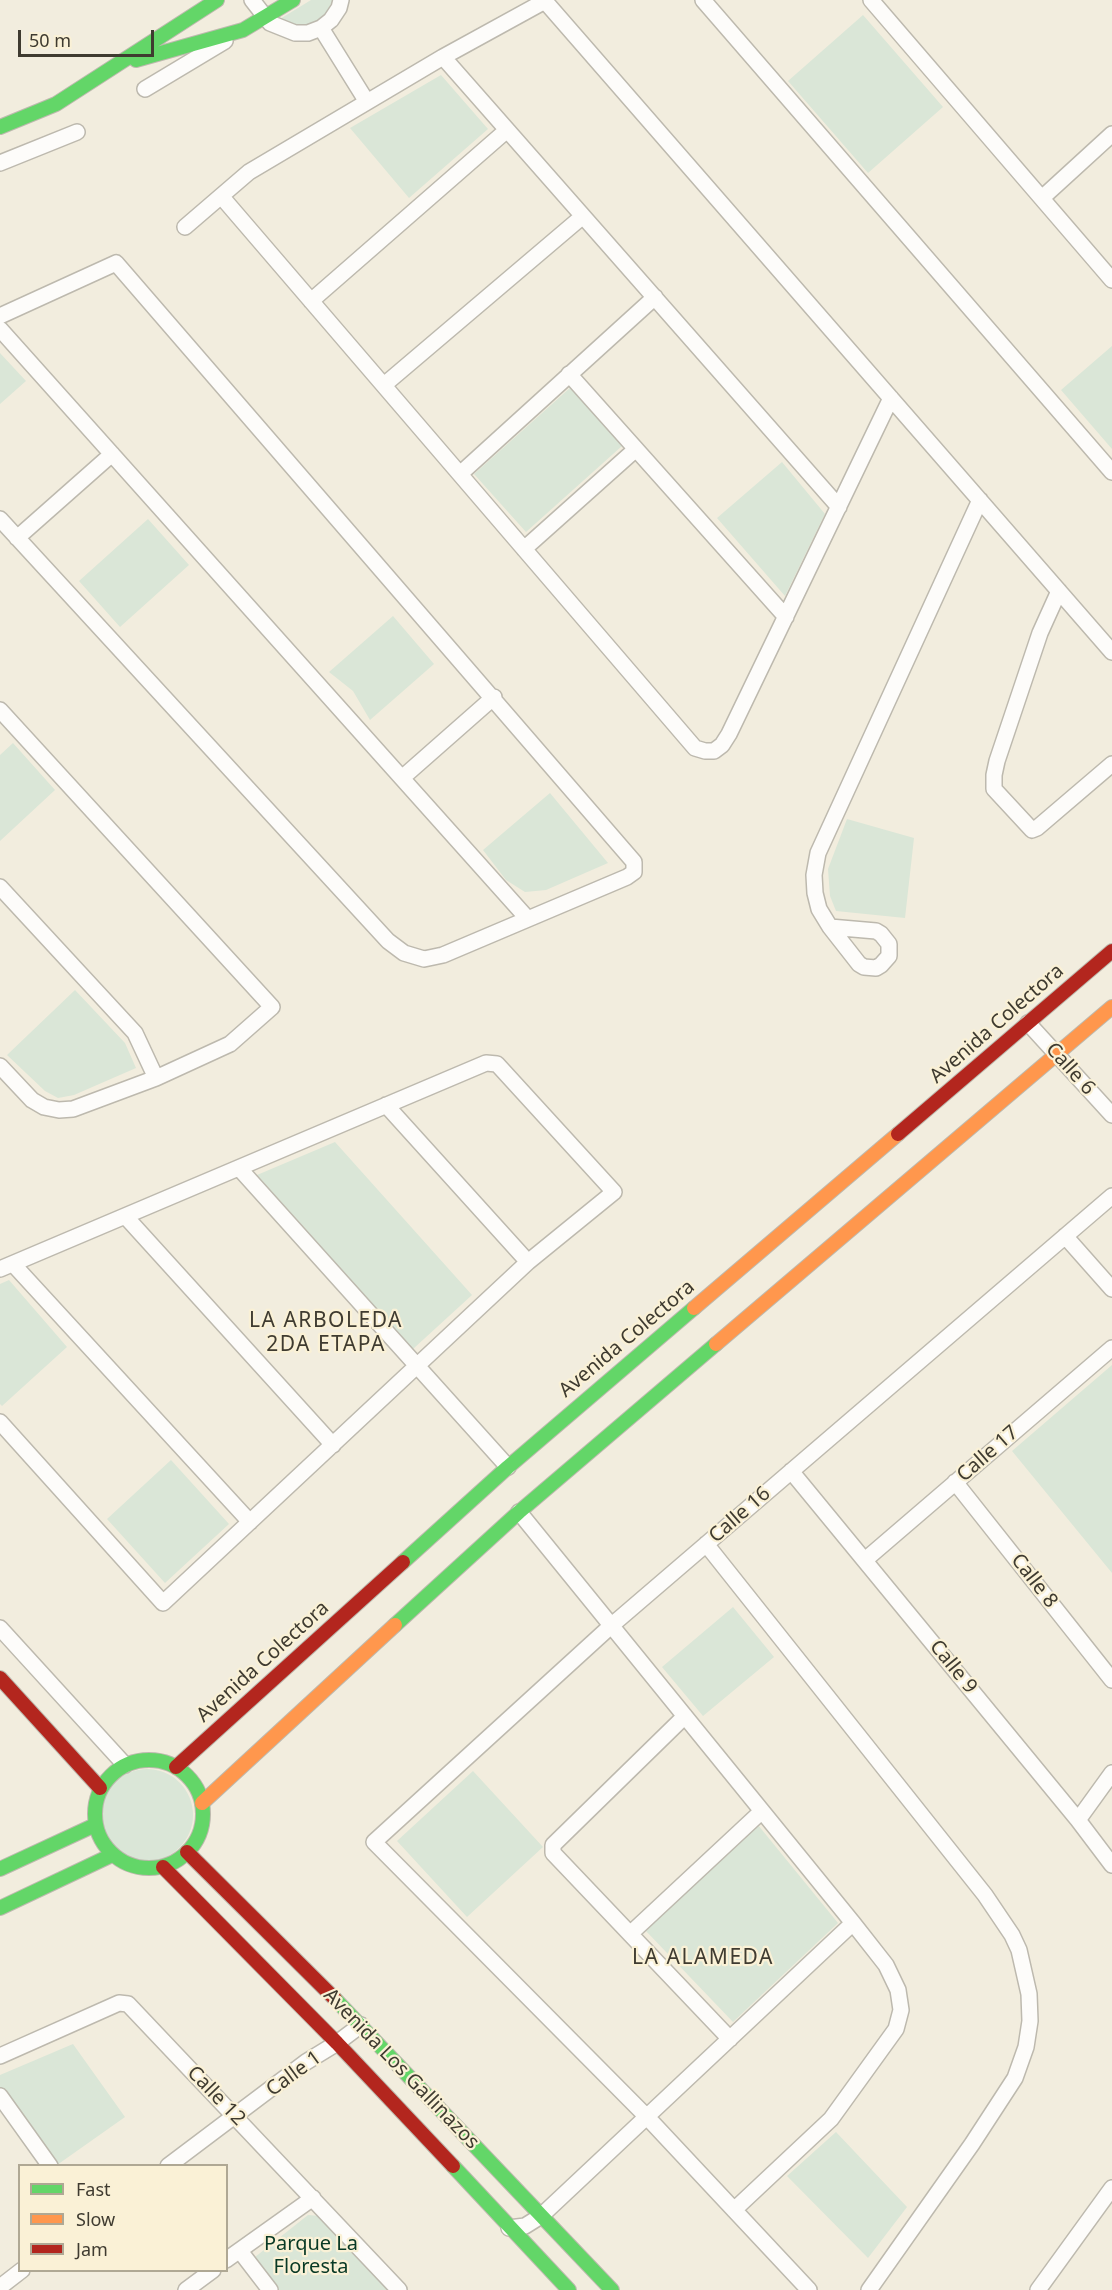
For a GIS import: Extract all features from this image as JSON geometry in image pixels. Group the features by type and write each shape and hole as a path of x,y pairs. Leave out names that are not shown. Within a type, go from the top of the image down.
{"street":[{"path":"0,127 56,104 218,0"},
{"path":"252,0 264,17 282,30 295,33 308,33 321,28 331,20 339,8 340,0"},
{"path":"145,89 293,0"},
{"path":"186,227 249,172 443,57 545,0 1112,652"},
{"path":"703,0 1112,472"},
{"path":"871,0 1112,280"},
{"path":"321,28 367,102"},
{"path":"115,66 243,30"},
{"path":"443,57 839,507"},
{"path":"311,301 507,130"},
{"path":"0,163 77,132"},
{"path":"1042,198 1112,134"},
{"path":"221,196 695,748 714,751 722,745 729,734 891,398"},
{"path":"384,385 583,216"},
{"path":"0,316 116,263 494,697 634,862 634,872 443,955 424,959 404,953 388,941 0,519"},
{"path":"460,474 655,297"},
{"path":"0,328 527,918"},
{"path":"569,374 786,617"},
{"path":"524,549 636,449"},
{"path":"17,538 112,454"},
{"path":"830,927 819,909 814,893 814,875 818,854 980,500"},
{"path":"1059,591 1040,633 997,761 994,789 1032,830 1038,828 1112,764"},
{"path":"402,778 494,697"},
{"path":"0,710 273,1007 231,1044 156,1077 73,1109 59,1110 44,1107 32,1100 0,1066"},
{"path":"0,887 135,1033 156,1077"},
{"name":"Avenida Colectora","path":"176,1767 508,1467 1112,951"},
{"path":"202,1803 519,1512 1112,1007"},
{"name":"Calle 6","path":"1028,1023 1112,1115"},
{"path":"0,1422 163,1603 418,1366 528,1262 614,1192 497,1064 486,1063 7,1267 250,1522"},
{"path":"386,1105 528,1262"},
{"path":"239,1168 508,1467"},
{"name":"Calle 16","path":"647,2117 374,1842 612,1625 1112,1196"},
{"path":"126,1217 333,1445"},
{"path":"1065,1236 1112,1289"},
{"name":"Calle 17","path":"865,1560 1112,1348"},
{"name":"Calle 9","path":"791,1471 1078,1820 1112,1865"},
{"name":"Calle 8","path":"955,1482 1112,1680"},
{"path":"519,1512 853,1923 886,1965 898,1990 901,2010 896,2029 831,2119 734,2210"},
{"path":"706,1544 985,1895 1012,1935 1019,1950 1029,1994 1030,2021 1026,2047 1015,2078 972,2144 869,2290"},
{"path":"0,1628 125,1765"},
{"path":"0,1678 100,1788"},
{"path":"685,1716 553,1845 553,1853 730,2039"},
{"path":"141,1760 159,1760 176,1767 190,1779 199,1794 203,1813 201,1830 193,1846 180,1859 163,1867 146,1869 128,1865 112,1855 101,1841 95,1825 94,1806 100,1788 111,1775 125,1765 141,1760"},
{"path":"1078,1820 1112,1773"},
{"path":"630,1934 762,1811"},
{"path":"0,1869 95,1825"},
{"name":"Avenida Los Gallinazos","path":"187,1852 361,2025 612,2290"},
{"path":"0,1908 112,1855"},
{"name":"Avenida Los Gallinazos","path":"163,1867 338,2043 569,2290"},
{"path":"509,2228 525,2226 542,2216 853,1923"},
{"name":"Calle 12","path":"0,2056 119,2003 128,2004 237,2116 399,2290"},
{"name":"Calle 1","path":"171,2164 306,2062 338,2043 361,2025"},
{"path":"0,2096 49,2164"},
{"path":"647,2117 809,2290"},
{"path":"1038,2290 1112,2188"},
{"path":"228,2259 313,2198"},
{"path":"240,2251 270,2290"},
{"path":"0,2287 21,2272"},
{"path":"186,2290 212,2272"}],"green space":[{"path":"311,0 333,0 326,13 307,25 295,25 280,19"},
{"path":"863,15 943,107 868,173 788,81"},
{"path":"441,75 488,129 409,198 350,128"},
{"path":"1112,346 1112,449 1061,390"},
{"path":"0,353 26,381 0,404"},
{"path":"571,387 622,446 526,532 474,474"},
{"path":"782,462 825,514 785,596 717,518"},
{"path":"148,519 189,565 120,627 79,581"},
{"path":"393,616 434,664 370,720 353,691 329,672"},
{"path":"13,743 55,790 0,841 0,755"},
{"path":"550,793 608,863 546,890 525,892 506,880 483,850"},
{"path":"847,819 914,838 905,918 836,911 830,896 828,869"},
{"path":"75,990 125,1043 136,1068 74,1095 58,1098 45,1091 7,1055"},
{"path":"335,1142 472,1295 413,1349 257,1175"},
{"path":"9,1280 67,1347 2,1406 0,1404 0,1284"},
{"path":"1112,1365 1112,1573 1012,1451"},
{"path":"171,1460 229,1524 165,1583 107,1519"},
{"path":"733,1607 774,1657 703,1716 662,1667"},
{"path":"147,1769 165,1772 180,1782 190,1797 193,1815 190,1833 180,1848 165,1858 147,1861 129,1858 114,1848 104,1833 101,1815 104,1797 114,1782 129,1772"},
{"path":"473,1771 543,1847 467,1917 397,1841"},
{"path":"758,1825 838,1923 733,2022 645,1930"},
{"path":"73,2044 125,2117 56,2164 0,2088 0,2075"},
{"path":"836,2132 907,2207 868,2258 787,2176"},
{"name":"Parque La Floresta","path":"308,2215 320,2216 391,2290 279,2290 255,2257"}],"traffic: fast":[{"path":"0,127 56,104 217,0"},
{"path":"136,60 243,30 293,0"},
{"path":"403,1562 508,1467 694,1308"},
{"path":"395,1625 519,1512 716,1344"},
{"path":"149,1760 170,1764 187,1776 199,1793 203,1814 199,1835 187,1852 170,1864 149,1868 128,1864 111,1852 99,1835 95,1814 99,1793 111,1776 128,1764 149,1760"},
{"path":"0,1869 95,1825"},
{"path":"0,1908 112,1855"},
{"path":"335,1999 612,2290"},
{"path":"453,2166 569,2290"}],"traffic: slow":[{"path":"716,1344 1112,1007"},
{"path":"694,1308 898,1134"},
{"path":"202,1803 395,1625"}],"traffic: jam":[{"path":"898,1134 1112,951"},
{"path":"176,1767 403,1562"},
{"path":"0,1678 100,1788"},
{"path":"187,1852 335,1999"},
{"path":"163,1867 337,2043 453,2166"}],"district":[{"name":"LA ARBOLEDA 2DA ETAPA","path":"326,1333"},
{"name":"LA ALAMEDA","path":"703,1958"}]}
